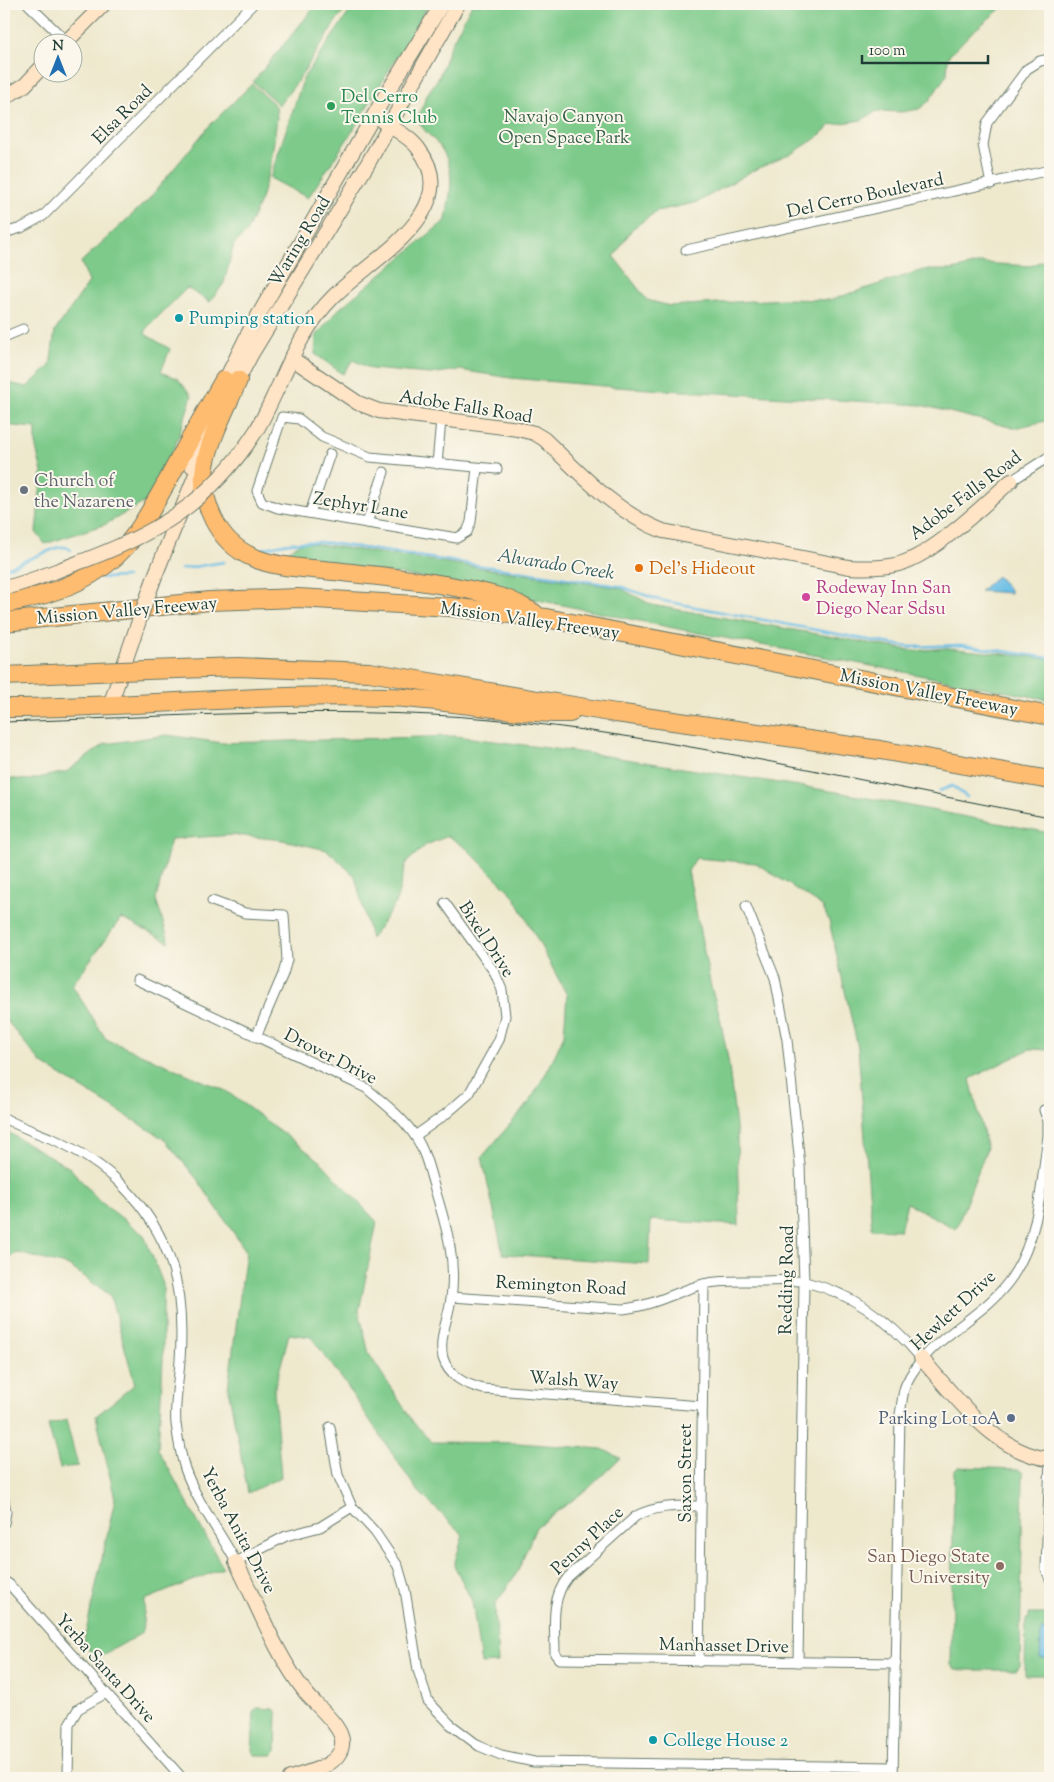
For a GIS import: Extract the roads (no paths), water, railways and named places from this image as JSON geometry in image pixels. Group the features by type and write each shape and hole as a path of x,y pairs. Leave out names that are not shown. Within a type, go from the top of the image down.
{"highway":[{"path":"4,604 33,598 64,588 96,571 125,548 151,510 231,380"},
{"path":"231,380 205,466 204,484 208,505 216,525 227,539 241,551 252,558 269,563 365,574 505,598 546,618"},
{"name":"Mission Valley Freeway","path":"4,622 210,601 298,598 378,601 546,618 1050,716"},
{"path":"4,676 238,667 369,672 616,713 880,750 1050,780"},
{"path":"4,708 294,697 387,697 538,714 616,713"}],"street":[{"path":"28,4 56,32"},
{"path":"76,32 104,4"},
{"name":"Elsa Road","path":"4,233 21,228 43,216 253,4"},
{"name":"Waring Road","path":"110,705 155,576 251,328 442,4"},
{"name":"Waring Road","path":"231,380 367,165 458,4"},
{"path":"991,184 983,145 987,123 1027,70 1040,62 1050,59"},
{"path":"4,98 25,85 32,78"},
{"path":"4,588 120,548 162,526 196,502 228,469 256,430 291,358 317,314 332,297 416,226 428,207 432,188 428,164 418,147 375,116"},
{"name":"Del Cerro Boulevard","path":"686,250 1050,170"},
{"path":"4,337 23,330"},
{"name":"Adobe Falls Road","path":"291,358 369,408 379,412 518,428 534,433 544,439 604,495 640,520 663,531 849,567 869,568 897,565 918,556 935,545 1011,481 1050,456"},
{"name":"Zephyr Lane","path":"438,464 370,457 322,437 299,419 282,417 257,491 262,502 278,508 457,538 467,532 471,522 477,468"},
{"path":"441,420 438,464 496,469"},
{"path":"310,513 330,454"},
{"path":"367,523 384,472"},
{"path":"212,901 245,913 284,916 287,960 283,974 256,1037"},
{"name":"Bixel Drive","path":"414,1136 446,1114 470,1094 499,1040 505,1016 502,990 495,973 445,903"},
{"name":"Redding Road","path":"746,906 775,978 787,1040 800,1165 804,1282 798,1662"},
{"name":"Drover Drive","path":"136,980 366,1088 392,1110 414,1136 425,1155 450,1238 452,1297 442,1346 444,1359 450,1371"},
{"name":"Hewlett Drive","path":"893,1778 900,1414 905,1386 921,1358 942,1338 992,1300 1010,1279 1024,1257 1036,1225 1048,1136 1048,1121 1044,1110"},
{"name":"Yerba Anita Drive","path":"4,1118 74,1150 122,1185 153,1222 170,1256 180,1296 182,1338 176,1422 185,1468 203,1506 236,1562 284,1659 314,1703 334,1724 340,1733 343,1744 340,1754 331,1763 290,1778"},
{"name":"Remington Road","path":"452,1297 623,1309 650,1304 704,1284 752,1281 804,1282 835,1292 864,1307 890,1325 981,1425 1005,1443 1050,1459"},
{"name":"Saxon Street","path":"700,1662 701,1406 704,1284"},
{"name":"Walsh Way","path":"450,1371 467,1384 483,1389 701,1406"},
{"path":"330,1427 338,1475 352,1507 375,1532 398,1566 406,1590 418,1670 428,1701 459,1732 490,1751 534,1762 893,1767"},
{"path":"1050,1459 1046,1568 1050,1578"},
{"path":"4,1500 6,1512 4,1523"},
{"name":"Penny Place","path":"555,1654 554,1610 559,1588 568,1577 636,1516 650,1508 662,1506 701,1506"},
{"path":"236,1562 286,1536 320,1527 352,1507"},
{"name":"Yerba Santa Drive","path":"4,1581 182,1778"},
{"name":"Manhasset Drive","path":"555,1654 559,1659 896,1663"},
{"path":"68,1778 69,1724 78,1709 106,1693"}],"water":[{"path":"997,576 1010,590 1010,593 980,591"},
{"path":"1041,1630 1050,1630 1050,1659 1040,1658"}],"waterway":[{"name":"Alvarado Creek","path":"263,549 296,542 329,543 619,586 659,600 909,647 961,645 1050,658"},
{"name":"Alvarado Creek","path":"4,569 59,547 66,547 71,550"},
{"name":"Alvarado Creek","path":"181,569 224,562"},
{"name":"Alvarado Creek","path":"102,578 127,577"},
{"path":"939,791 952,786 967,797"}],"tram line":[{"path":"4,722 308,712 430,715 491,719 632,737 702,749 1050,817"}],"place":[{"name":"Del Cerro Tennis Club","path":"331,106"},
{"name":"Pumping station","path":"179,318"},
{"name":"Church of the Nazarene","path":"24,490"},
{"name":"Del’s Hideout","path":"639,568"},
{"name":"Rodeway Inn San Diego Near Sdsu","path":"806,597"},
{"name":"Parking Lot 10A","path":"1011,1418"},
{"name":"San Diego State University","path":"1000,1566"},
{"name":"College House 2","path":"653,1740"}],"park label":[{"name":"Navajo Canyon Open Space Park","path":"564,126"}]}
